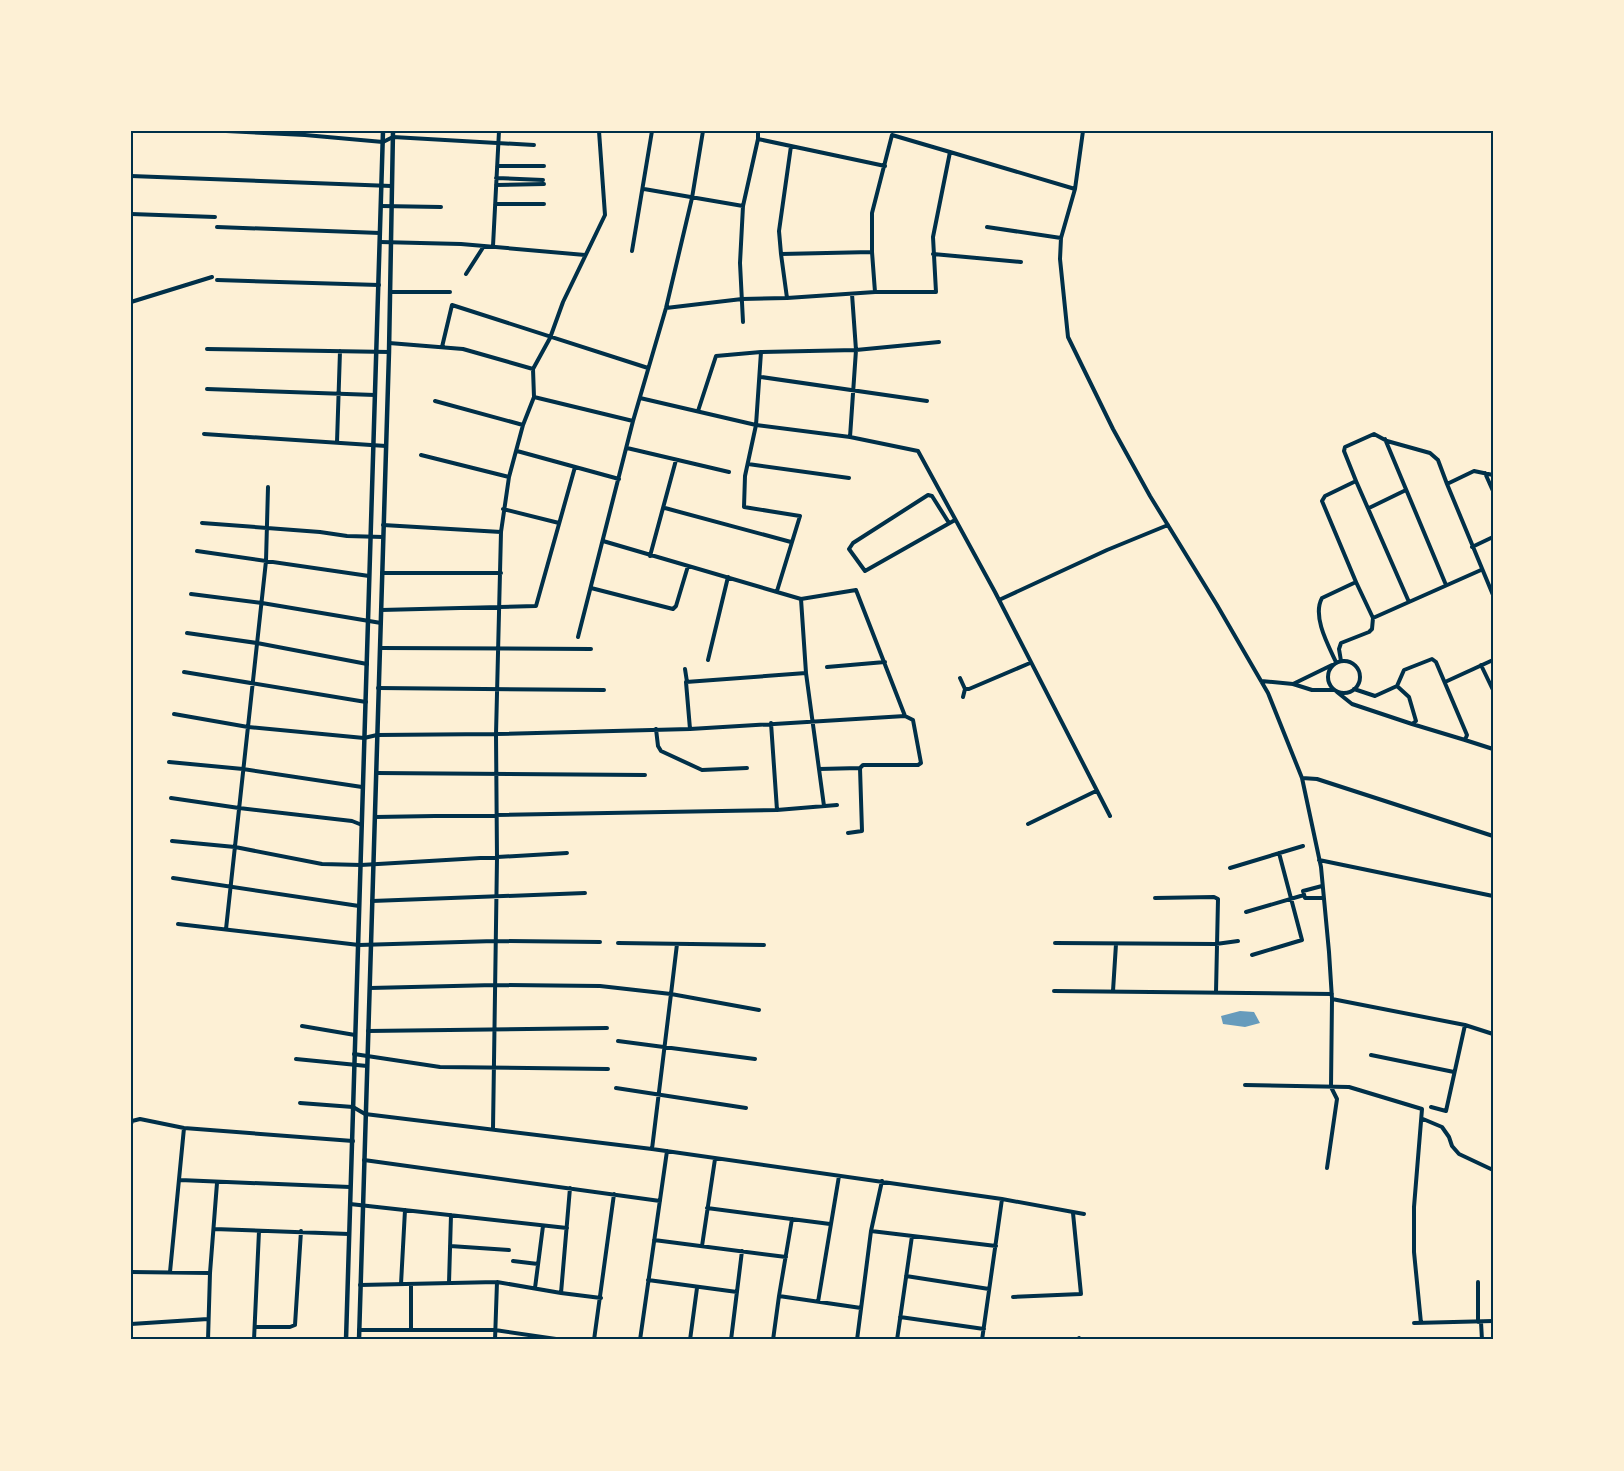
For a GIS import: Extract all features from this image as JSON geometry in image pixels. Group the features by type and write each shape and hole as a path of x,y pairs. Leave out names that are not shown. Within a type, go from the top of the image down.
{"street":[{"path":"226,131 305,133 383,142 393,134 498,144 534,145"},
{"path":"330,131 330,137"},
{"path":"346,1340 353,1141 353,1063 359,946 362,787 375,444 383,131"},
{"path":"493,246 499,131"},
{"path":"493,1129 496,985 498,608 503,508 523,425 534,397 533,369 550,338 563,302 605,215 599,131"},
{"path":"632,251 644,189 652,131"},
{"path":"578,637 648,368 666,308 692,198 703,131"},
{"path":"743,322 740,264 743,206 758,139 758,131"},
{"path":"1083,131 1075,189 1061,238 1060,259 1068,338 1113,429 1261,681 1302,778 1319,860 1332,997 1331,1087 1336,1099 1327,1168"},
{"path":"359,1340 389,352 393,134"},
{"path":"876,292 872,252 872,213 892,135 1075,189"},
{"path":"758,139 885,166"},
{"path":"786,298 779,231 792,146"},
{"path":"666,308 742,299 876,292 936,292 933,254 936,220 950,152"},
{"path":"497,166 544,166"},
{"path":"131,176 391,186"},
{"path":"496,178 544,182 496,185"},
{"path":"644,189 743,206"},
{"path":"495,204 544,204"},
{"path":"381,206 441,207"},
{"path":"131,214 216,217"},
{"path":"217,228 380,233"},
{"path":"986,228 1061,238"},
{"path":"380,242 493,246 586,255"},
{"path":"466,274 484,246"},
{"path":"781,254 872,252"},
{"path":"933,254 1021,262"},
{"path":"131,302 212,277"},
{"path":"217,280 378,285"},
{"path":"390,292 450,292"},
{"path":"850,436 855,390 856,350 852,294"},
{"path":"442,347 452,305 648,368"},
{"path":"698,412 716,356 761,352 856,350 939,342"},
{"path":"389,343 463,349 533,369"},
{"path":"207,349 389,352"},
{"path":"337,442 340,351"},
{"path":"761,352 761,376 756,425 745,476 744,508 800,516 777,591"},
{"path":"761,376 927,401"},
{"path":"207,389 375,395"},
{"path":"534,397 634,421"},
{"path":"640,398 756,425 850,436 918,451 999,600 1110,816"},
{"path":"435,400 523,425"},
{"path":"204,434 386,446"},
{"path":"1409,602 1344,451 1345,447 1374,434 1434,456 1493,595"},
{"path":"1385,439 1446,585"},
{"path":"627,448 729,472"},
{"path":"516,451 619,479"},
{"path":"421,455 509,477"},
{"path":"650,556 665,508 676,460"},
{"path":"748,464 849,478"},
{"path":"381,610 536,606 574,466"},
{"path":"1447,484 1474,471 1493,475"},
{"path":"1485,473 1493,491"},
{"path":"1341,661 1339,649 1341,643 1369,632 1372,629 1373,618 1322,501 1325,496 1356,481"},
{"path":"226,929 266,561 268,487"},
{"path":"1368,508 1406,490"},
{"path":"949,523 932,496 928,495 852,543 849,549 865,571 955,520"},
{"path":"503,508 559,524"},
{"path":"665,508 791,542"},
{"path":"202,523 383,537"},
{"path":"383,525 501,532"},
{"path":"999,600 1107,550 1168,525"},
{"path":"1472,547 1493,537"},
{"path":"603,541 801,599 856,590 905,716"},
{"path":"197,551 369,576"},
{"path":"591,588 673,609 676,606 688,566"},
{"path":"1373,618 1481,570"},
{"path":"382,573 501,573"},
{"path":"708,660 728,577"},
{"path":"1336,662 1323,632 1320,602 1322,598 1356,582"},
{"path":"191,594 262,603 381,623"},
{"path":"801,599 806,673 824,806"},
{"path":"187,633 257,643 367,664"},
{"path":"380,648 591,649"},
{"path":"1354,690 1375,696 1397,686 1404,670 1428,659 1436,662 1467,733 1465,740"},
{"path":"1445,682 1493,660"},
{"path":"827,667 885,662"},
{"path":"1293,684 1336,662 1352,663 1359,671 1359,682 1354,690 1348,693 1337,692"},
{"path":"962,697 966,689 1030,663"},
{"path":"1332,665 1327,675 1333,690"},
{"path":"1482,665 1493,690"},
{"path":"685,669 690,729"},
{"path":"184,672 366,702"},
{"path":"687,682 806,673"},
{"path":"960,678 966,689"},
{"path":"1261,681 1293,684 1312,690 1333,690 1352,704 1493,748"},
{"path":"1397,686 1409,697 1416,719 1412,724"},
{"path":"378,688 604,690"},
{"path":"174,714 248,727 364,738 377,735 690,729 905,716 913,720 921,762 918,765 863,765 860,768 818,769"},
{"path":"771,723 777,810"},
{"path":"656,729 658,746 661,751 702,770 747,768"},
{"path":"169,762 243,769 362,787"},
{"path":"848,833 862,831 860,768"},
{"path":"376,773 645,775"},
{"path":"1302,778 1317,779 1493,836"},
{"path":"1028,824 1096,791"},
{"path":"171,798 352,821 362,825"},
{"path":"375,816 497,816 777,810 837,805"},
{"path":"172,841 235,847 322,864 361,865 567,853"},
{"path":"1230,868 1303,846"},
{"path":"1252,955 1302,940 1279,853"},
{"path":"1319,860 1493,896"},
{"path":"173,878 359,906"},
{"path":"1304,895 1303,892 1322,886"},
{"path":"372,901 584,893"},
{"path":"1246,912 1304,895"},
{"path":"1304,895 1305,898 1324,898"},
{"path":"1155,898 1216,897 1216,992"},
{"path":"178,924 359,946 495,942 600,942"},
{"path":"1055,943 1216,944 1238,941"},
{"path":"618,943 764,945"},
{"path":"652,1149 677,944"},
{"path":"1113,991 1116,944"},
{"path":"370,988 496,985 600,986 671,994 759,1010"},
{"path":"1054,991 1216,992 1332,997 1465,1024 1493,1034"},
{"path":"1431,1107 1446,1111 1465,1024"},
{"path":"302,1026 355,1035"},
{"path":"368,1031 607,1028"},
{"path":"618,1041 755,1059"},
{"path":"354,1054 440,1067 608,1068"},
{"path":"1371,1055 1454,1072"},
{"path":"296,1058 367,1066"},
{"path":"1245,1085 1349,1087 1419,1107 1423,1111 1414,1207 1414,1252 1420,1323"},
{"path":"616,1088 746,1108"},
{"path":"300,1103 353,1106 365,1114 652,1149 1002,1199 1084,1214"},
{"path":"1422,1119 1442,1127 1450,1137 1452,1146 1459,1154 1493,1170"},
{"path":"131,1124 132,1121 140,1120 184,1128 353,1141"},
{"path":"170,1272 184,1128"},
{"path":"640,1340 667,1152"},
{"path":"702,1246 715,1159"},
{"path":"364,1160 660,1201"},
{"path":"818,1302 839,1176"},
{"path":"180,1180 350,1187"},
{"path":"857,1340 871,1231 882,1182"},
{"path":"208,1340 210,1274 217,1183"},
{"path":"561,1293 570,1188"},
{"path":"594,1340 614,1194"},
{"path":"982,1340 1002,1199"},
{"path":"350,1204 567,1228"},
{"path":"707,1208 830,1224"},
{"path":"401,1284 405,1210"},
{"path":"1013,1298 1082,1294 1073,1212"},
{"path":"448,1283 451,1215"},
{"path":"773,1340 792,1219"},
{"path":"535,1288 543,1226"},
{"path":"214,1229 349,1234"},
{"path":"254,1340 259,1231"},
{"path":"255,1327 290,1327 295,1325 301,1231"},
{"path":"871,1231 996,1246"},
{"path":"897,1340 912,1236"},
{"path":"654,1240 786,1257"},
{"path":"450,1246 509,1250"},
{"path":"732,1340 742,1251"},
{"path":"513,1261 538,1264"},
{"path":"131,1272 210,1274"},
{"path":"906,1276 989,1289"},
{"path":"648,1280 737,1292"},
{"path":"360,1285 497,1282 601,1298"},
{"path":"495,1340 497,1282"},
{"path":"1478,1282 1482,1340"},
{"path":"411,1284 411,1330"},
{"path":"690,1340 697,1288"},
{"path":"779,1296 861,1308"},
{"path":"900,1317 984,1329"},
{"path":"131,1324 208,1319"},
{"path":"1414,1323 1493,1321"},
{"path":"359,1330 495,1330 562,1340"}],"water":[{"path":"1240,1011 1254,1012 1260,1023 1245,1027 1223,1024 1221,1016"}]}
